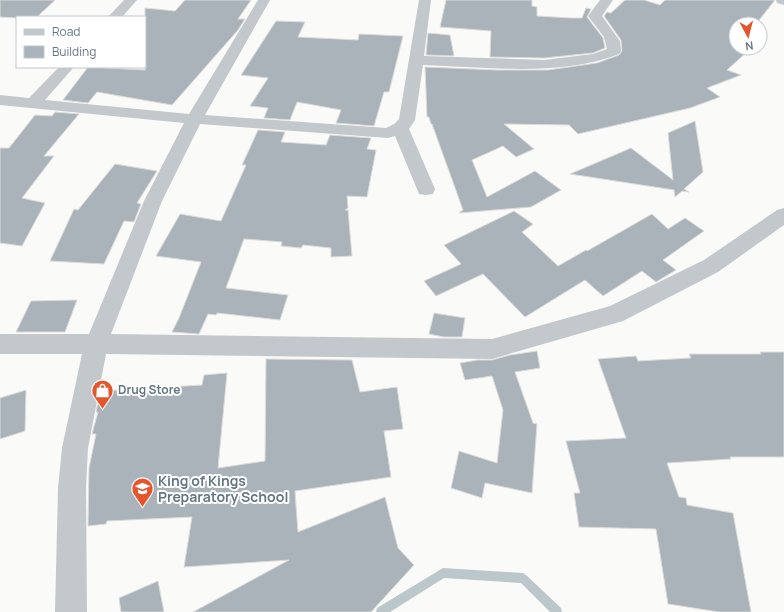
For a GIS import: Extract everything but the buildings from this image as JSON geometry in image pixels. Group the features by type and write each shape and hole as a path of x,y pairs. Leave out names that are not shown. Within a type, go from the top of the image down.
{"street":[{"path":"116,16 131,0"},
{"path":"71,612 72,488 75,448 96,344 153,201 194,119 264,0"},
{"path":"0,100 34,102 194,119 388,133 400,128 407,120 425,0"},
{"path":"416,60 544,64 596,58 614,51 615,44 606,30 598,23 595,16 607,0"},
{"path":"34,102 66,68"},
{"path":"400,128 426,189"},
{"path":"0,344 492,349 615,314 711,266 784,215"}],"waterway":[{"path":"381,612 443,573 523,578 557,612"}],"place":[{"name":"Drug Store","path":"102,410"},
{"name":"King of Kings Preparatory School","path":"143,508"}]}
